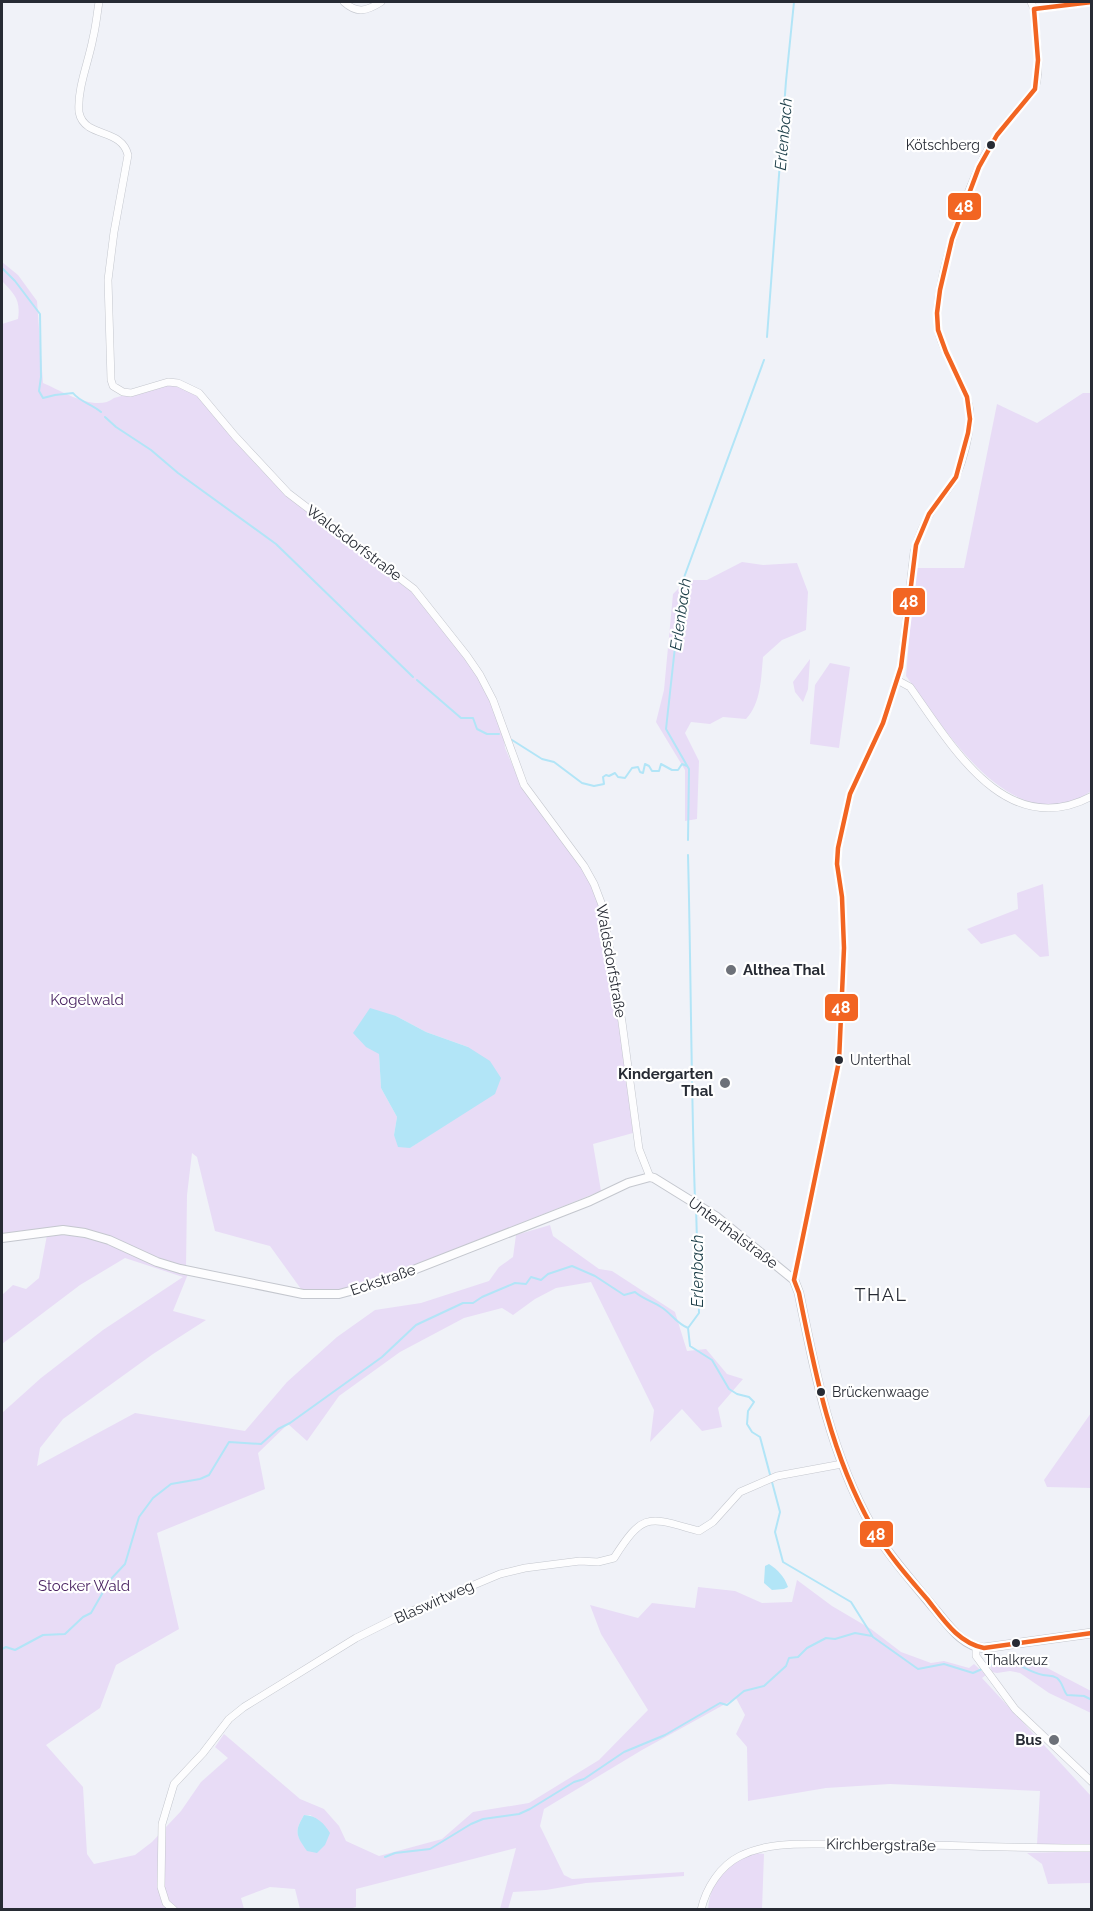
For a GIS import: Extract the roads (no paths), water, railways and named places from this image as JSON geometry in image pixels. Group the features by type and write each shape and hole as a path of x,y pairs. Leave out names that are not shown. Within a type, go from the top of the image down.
{"street":[{"name":"Waldsdorfstraße","path":"99,2 79,100 79,112 82,121 90,128 120,141 125,146 128,155 108,280 113,386 123,392 131,393 168,382 178,383 199,393 288,493 414,589 480,675 493,700 524,785 584,866 602,904 622,1022 639,1149 650,1177"},
{"path":"344,2 359,11 367,10 381,2"},
{"path":"1031,2 1034,9 1038,63 1035,89 988,148 976,173 962,209 938,299 936,320 940,340 970,404 970,420 956,477 926,519 915,545 897,680 883,723 850,794 838,848 837,864 842,897 844,948 839,1061 794,1280 799,1293 818,1384 842,1464 873,1528 903,1571 949,1626 963,1640 976,1648 1092,1633"},
{"path":"1034,9 1092,3"},
{"path":"897,680 910,687 969,767 1002,794 1031,807 1042,809 1065,808 1092,796"},
{"name":"Unterthalstraße","path":"650,1177 700,1206 794,1280"},
{"name":"Eckstraße","path":"2,1238 63,1230 86,1233 180,1269 303,1294 339,1294 380,1283 590,1201 628,1183 650,1177"},
{"name":"Blaswirtweg","path":"174,1910 166,1903 161,1887 162,1824 174,1784 203,1753 229,1719 244,1707 356,1638 500,1574 614,1558 630,1532 645,1521 663,1521 699,1531 713,1522 740,1492 777,1476 842,1464"},
{"path":"976,1648 975,1653 981,1664 1016,1709 1092,1782"},
{"name":"Kirchbergstraße","path":"701,1910 709,1888 727,1865 742,1855 766,1846 877,1844 1092,1848"}],"water":[{"path":"370,1008 396,1016 426,1032 468,1047 490,1061 501,1078 495,1094 410,1148 398,1147 394,1135 397,1117 381,1088 379,1054 366,1047 353,1033"},
{"path":"769,1564 785,1580 788,1587 772,1590 764,1583 765,1566"},
{"path":"304,1815 320,1821 330,1833 325,1845 317,1853 307,1851 299,1837 298,1830"}],"waterway":[{"name":"Erlenbach","path":"767,337 794,2"},
{"path":"2,268 40,314 41,377 39,391 43,398 73,393 101,412"},
{"name":"Erlenbach","path":"688,840 689,769 666,729 682,583 764,360"},
{"path":"105,417 276,544 413,677"},
{"path":"417,680 461,718 473,718 477,729 487,734 499,734"},
{"path":"512,740 542,759 554,762 582,783 594,786 604,784 603,777 606,775 615,773 618,777 625,778 632,768 638,767 643,773 645,764 652,771 659,771 661,764 672,770 678,770 682,764 687,766"},
{"name":"Erlenbach","path":"688,855 695,1200"},
{"name":"Erlenbach","path":"696,1206 699,1313 688,1328 690,1346 712,1360 729,1389 749,1397 754,1402 748,1411 747,1424 752,1432 760,1437 780,1512 775,1532 783,1562 851,1602 873,1637 918,1669 944,1664 973,1673 982,1669"},
{"path":"2,1649 6,1647 15,1650 43,1635 65,1634 83,1617 91,1613 110,1580 125,1564 139,1517 153,1498 171,1484 200,1479 209,1475 229,1442 261,1444 278,1429 290,1423 382,1357 416,1325 463,1303 473,1303 515,1283 526,1284 531,1277 541,1280 548,1274 572,1266 595,1276 624,1295 635,1292 661,1307 688,1328"},
{"path":"385,1857 395,1853 430,1849 483,1819 519,1814 530,1809 574,1782 584,1779 624,1752 665,1735 720,1703 727,1705 744,1691 764,1686 786,1666 789,1658 798,1657 807,1648 826,1638 835,1639 855,1633 872,1636"},
{"name":"Erlenbach","path":"987,1667 996,1663 1010,1662 1035,1673 1057,1678 1067,1695 1084,1696 1092,1700"}],"place":[{"name":"Kötschberg","path":"991,145"},
{"name":"Althea Thal","path":"731,970"},
{"name":"Unterthal","path":"839,1060"},
{"name":"Kindergarten Thal","path":"725,1083"},
{"name":"Brückenwaage","path":"821,1392"},
{"name":"Thalkreuz","path":"1016,1643"},
{"name":"Bus","path":"1054,1740"}],"district":[{"name":"THAL","path":"881,1295"}],"park label":[{"name":"Kogelwald","path":"87,1000"},
{"name":"Stocker Wald","path":"84,1586"}]}
